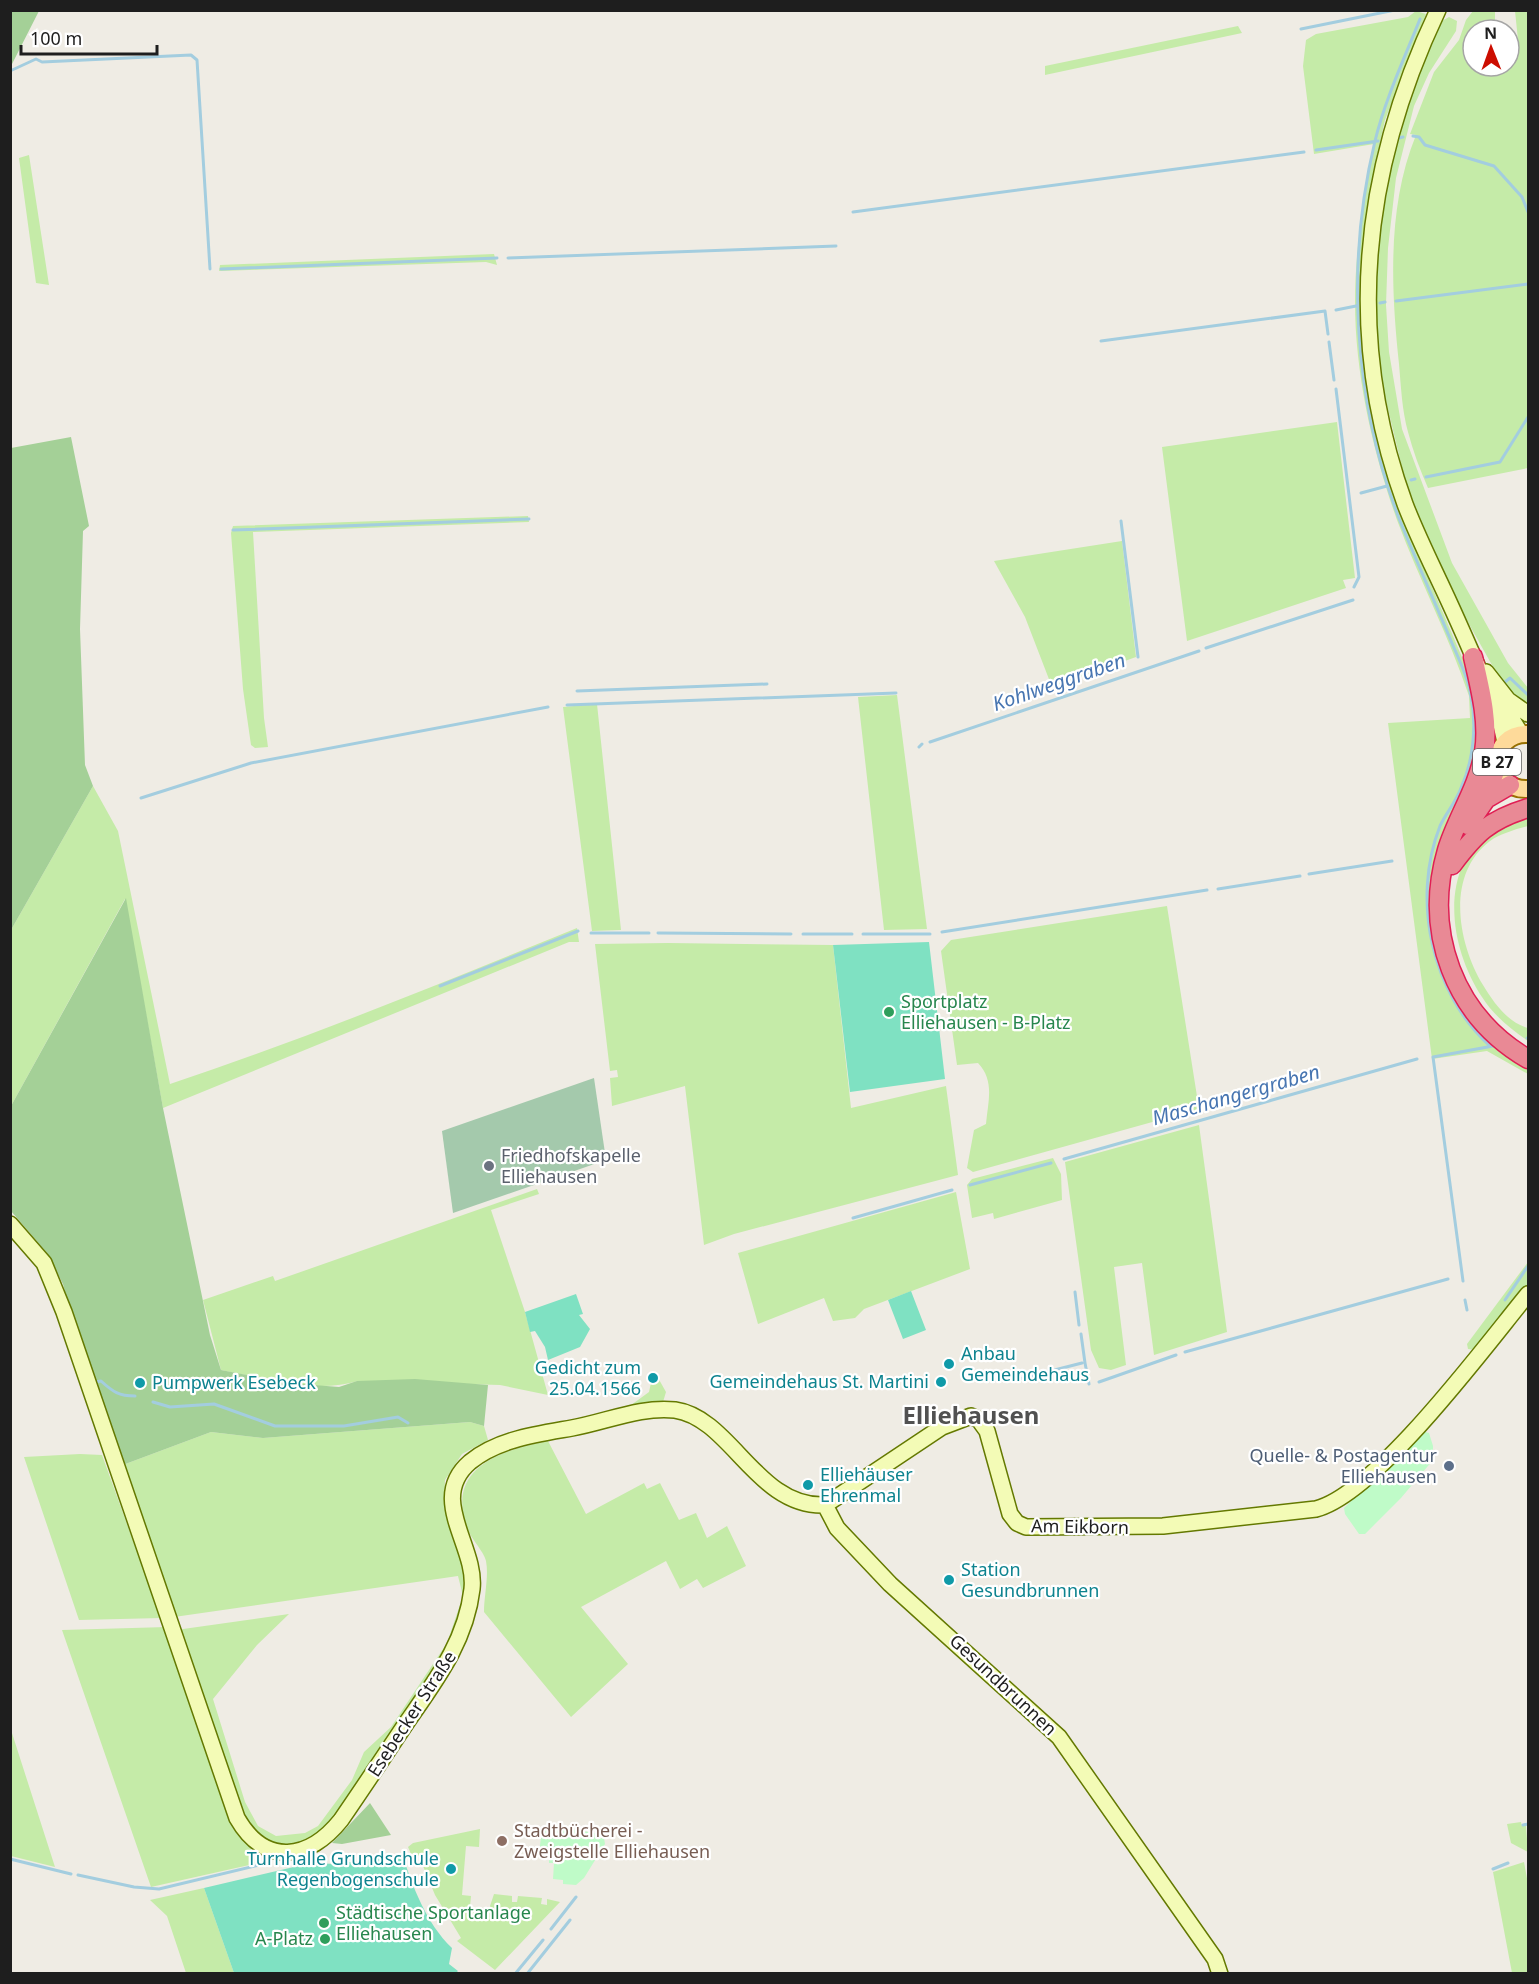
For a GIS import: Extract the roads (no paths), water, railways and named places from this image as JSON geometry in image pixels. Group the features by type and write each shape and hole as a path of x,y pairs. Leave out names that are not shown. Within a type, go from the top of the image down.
{"highway":[{"path":"1473,657 1483,702 1484,750 1479,775 1448,848 1442,872 1438,908 1442,945 1458,987 1479,1017 1504,1042 1528,1059"},
{"path":"1461,819 1493,777 1497,766"},
{"path":"1510,785 1486,799 1461,837 1452,866 1448,912 1452,944 1462,975 1484,1014 1528,1053"},
{"path":"1452,866 1482,829 1506,815 1528,808"}],"main road":[{"name":"B 27","path":"1525,734 1505,742 1499,751 1497,766 1502,777 1510,785 1528,789"}],"street":[{"path":"1438,10 1413,64 1385,153 1375,202 1369,254 1369,339 1376,392 1405,504 1499,716 1505,742"},
{"path":"1452,607 1486,672 1525,734"},
{"path":"1486,672 1509,700 1528,714"},
{"name":"Esebecker Straße","path":"10,1224 44,1263 64,1312 237,1818 254,1840 281,1852 302,1852 317,1844 341,1820 447,1664 462,1633 472,1580 470,1560 452,1508 453,1488 460,1473 482,1454 525,1437 595,1424 631,1414 670,1410 687,1414 705,1424 775,1489 804,1502 825,1504"},
{"name":"Am Eikborn","path":"825,1504 942,1426 969,1416 979,1420 987,1431 1010,1514 1019,1524 1026,1527 1163,1527 1332,1505 1406,1439 1528,1294"},
{"name":"Gesundbrunnen","path":"825,1504 837,1528 890,1584 1059,1737 1215,1959 1220,1974"}],"waterway":[{"path":"1301,29 1395,10"},
{"path":"1420,19 1395,80 1375,141 1360,236 1359,333 1372,429 1384,476 1400,521 1462,666 1471,697 1474,720 1471,755 1465,778 1440,826 1431,855 1427,884 1428,914 1432,944 1441,973 1470,1025 1490,1046"},
{"path":"10,71 36,59 42,62 191,55 197,60 210,269"},
{"path":"1413,136 1419,137 1425,145 1494,166 1522,197 1528,212"},
{"path":"1399,138 1403,137"},
{"path":"1316,150 1378,141"},
{"path":"853,212 1304,152"},
{"path":"508,258 836,246"},
{"path":"221,269 497,258"},
{"path":"1396,301 1528,284"},
{"path":"1380,303 1385,302"},
{"path":"1336,310 1356,306"},
{"path":"1101,341 1325,311 1328,334"},
{"path":"1329,342 1334,380"},
{"path":"1336,389 1359,577 1354,587"},
{"name":"Kohlweggraben","path":"1426,477 1500,462 1528,417"},
{"name":"Kohlweggraben","path":"1411,480 1415,479"},
{"name":"Kohlweggraben","path":"1361,493 1387,486"},
{"path":"233,530 529,519"},
{"path":"1121,521 1138,657"},
{"name":"Kohlweggraben","path":"1206,648 1353,600"},
{"name":"Kohlweggraben","path":"930,742 1199,651"},
{"path":"1505,682 1510,678 1528,695"},
{"path":"577,691 767,684"},
{"path":"567,705 896,693"},
{"path":"141,798 251,763 548,707"},
{"name":"Kohlweggraben","path":"919,747 922,744"},
{"path":"1309,874 1392,861"},
{"path":"1218,889 1300,876"},
{"path":"942,932 1207,890"},
{"path":"440,986 578,931"},
{"path":"591,933 649,933"},
{"path":"658,933 791,934"},
{"path":"803,934 852,934"},
{"path":"863,934 930,934"},
{"path":"1463,1281 1433,1057 1493,1046"},
{"name":"Maschangergraben","path":"1064,1159 1417,1059"},
{"name":"Maschangergraben","path":"970,1185 1051,1163"},
{"name":"Maschangergraben","path":"853,1218 952,1190"},
{"path":"1505,1300 1528,1266"},
{"path":"1185,1352 1448,1279"},
{"path":"1075,1292 1079,1325"},
{"path":"1465,1300 1467,1310"},
{"path":"1081,1334 1085,1363"},
{"path":"1099,1382 1176,1355"},
{"path":"995,1380 1019,1379 1082,1363"},
{"path":"1085,1363 1089,1384"},
{"path":"95,1382 101,1381 120,1394 135,1396"},
{"path":"153,1402 170,1407 214,1404 275,1426 344,1426 398,1417 408,1423"},
{"path":"1523,1825 1528,1824"},
{"path":"10,1859 71,1874"},
{"path":"1493,1869 1508,1863"},
{"path":"78,1875 134,1887 159,1889 263,1864"},
{"path":"551,1929 576,1897"},
{"path":"527,1974 570,1920"},
{"path":"515,1974 543,1940"}],"place":[{"name":"Sportplatz Elliehausen - B-Platz","path":"889,1012"},
{"name":"Friedhofskapelle Elliehausen","path":"489,1166"},
{"name":"Anbau Gemeindehaus","path":"949,1364"},
{"name":"Gedicht zum 25.04.1566","path":"653,1378"},
{"name":"Gemeindehaus St. Martini","path":"941,1382"},
{"name":"Pumpwerk Esebeck","path":"140,1383"},
{"name":"Quelle- & Postagentur Elliehausen","path":"1449,1466"},
{"name":"Elliehäuser Ehrenmal","path":"808,1485"},
{"name":"Station Gesundbrunnen","path":"949,1580"},
{"name":"Stadtbücherei - Zweigstelle Elliehausen","path":"502,1841"},
{"name":"Turnhalle Grundschule Regenbogenschule","path":"451,1869"},
{"name":"Städtische Sportanlage Elliehausen","path":"324,1923"},
{"name":"A-Platz","path":"325,1939"}],"district":[{"name":"Elliehausen","path":"971,1416"}]}
